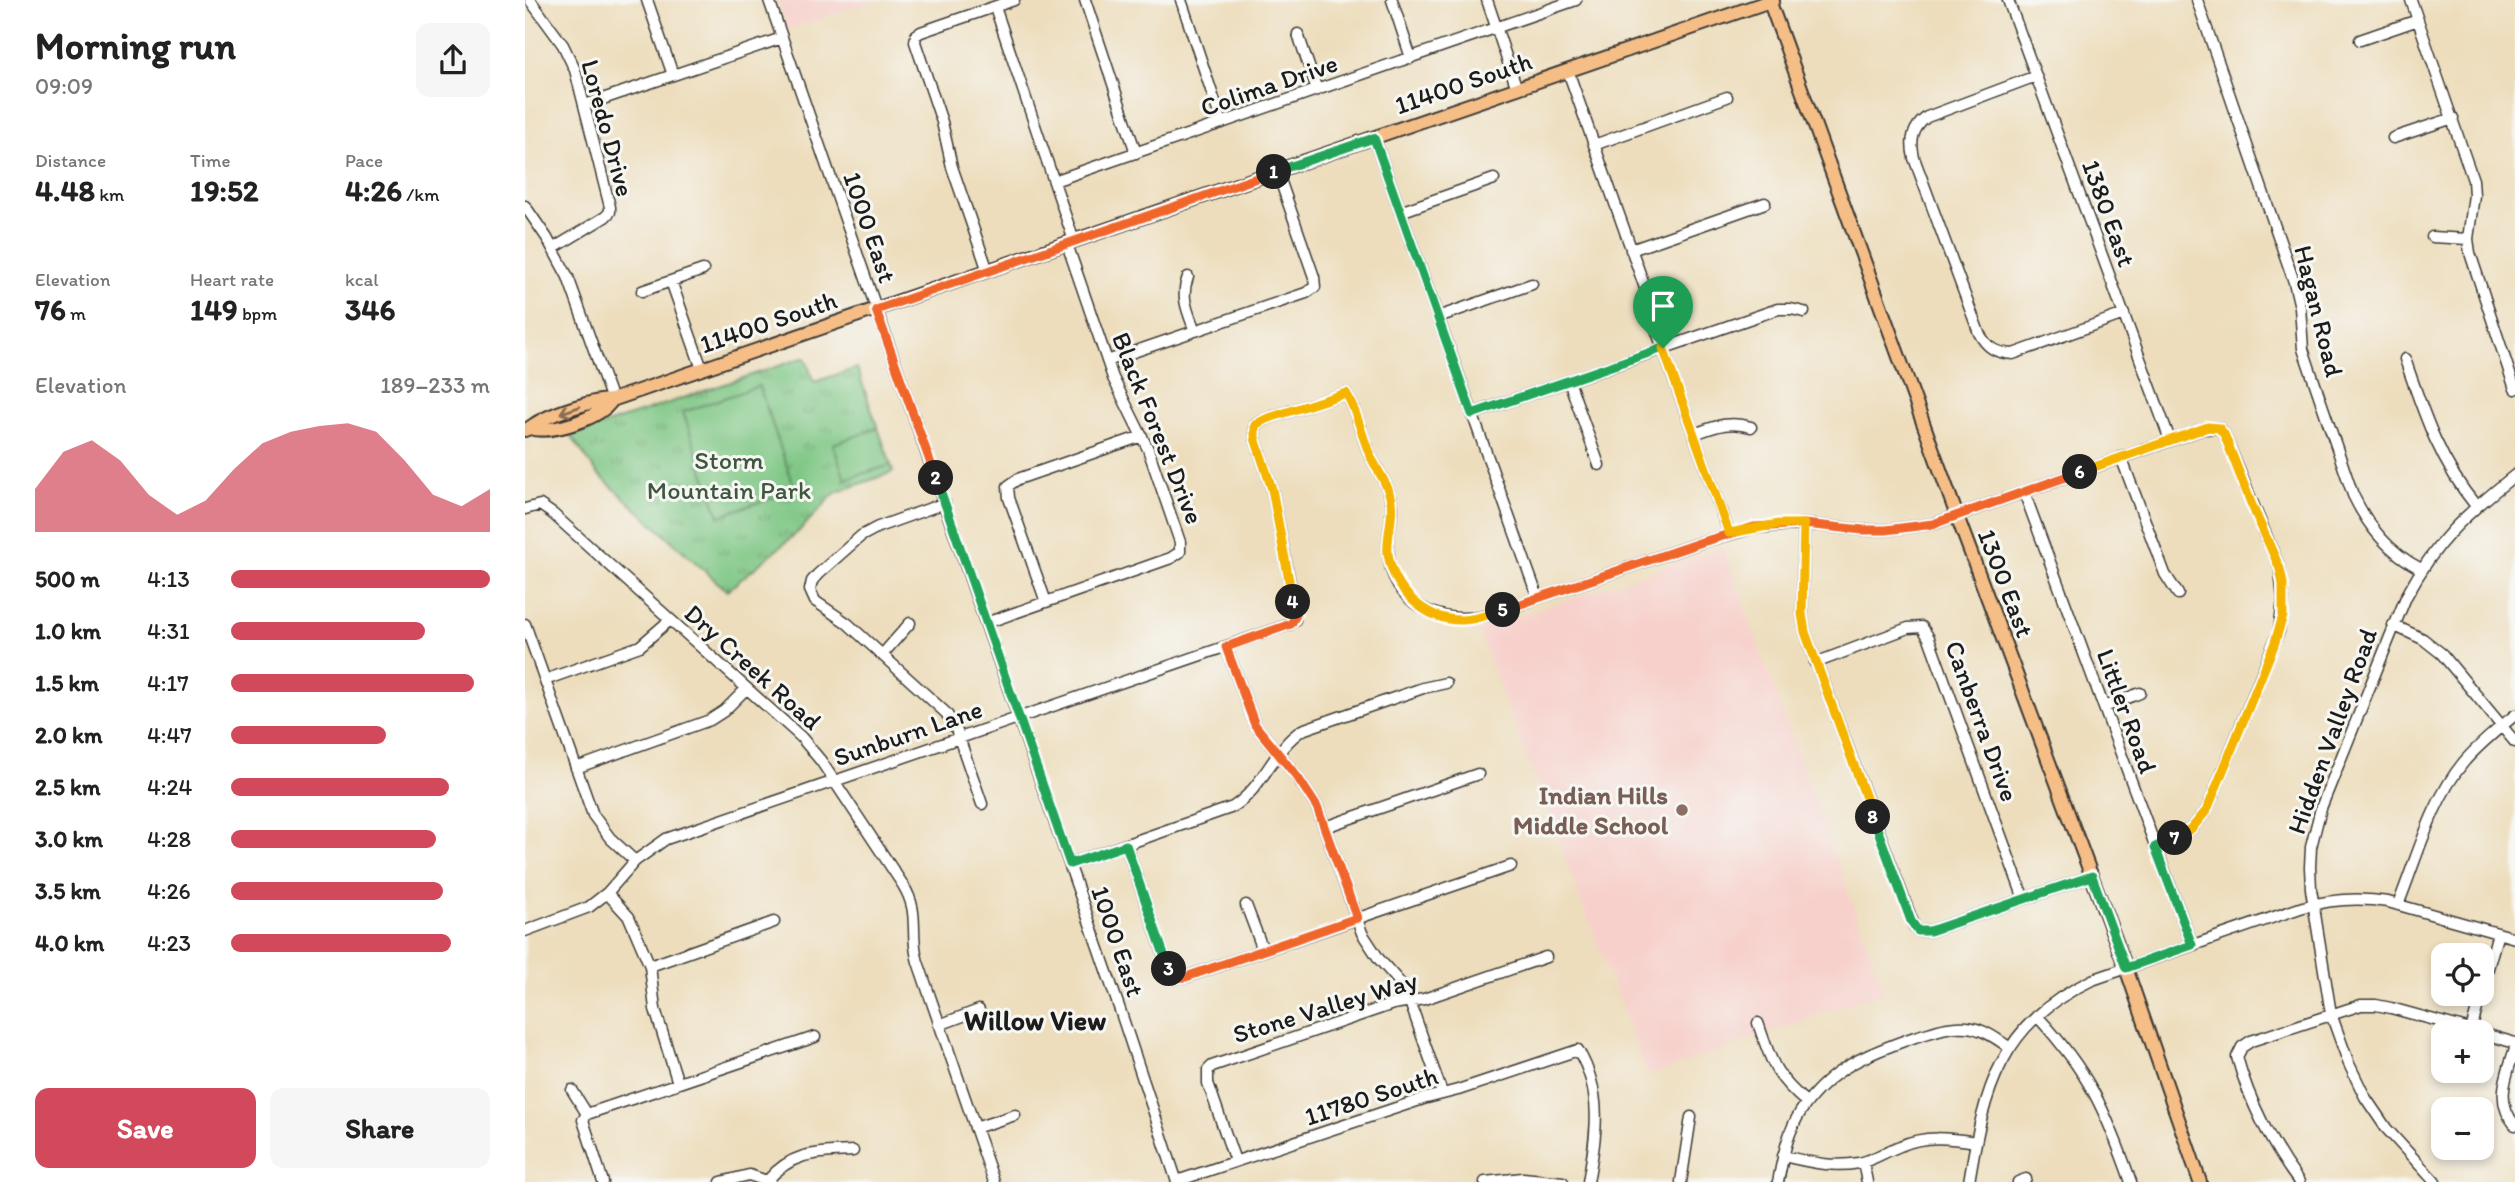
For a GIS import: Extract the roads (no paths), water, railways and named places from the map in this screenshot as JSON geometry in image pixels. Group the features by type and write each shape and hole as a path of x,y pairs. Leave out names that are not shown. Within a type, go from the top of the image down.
{"main road":[{"name":"11400 South","path":"528,429 565,412 597,401 612,400 876,310 1770,0"},
{"name":"1300 East","path":"1770,0 1957,516 2126,968 2200,1182"}],"street":[{"name":"Loredo Drive","path":"530,0 569,57 585,105 610,201 610,212 554,248"},
{"path":"647,0 673,75"},
{"name":"1000 East","path":"769,0 1070,864 1177,1181"},
{"path":"988,271 952,167 942,122 915,42 916,35 1014,0"},
{"path":"1085,0 1136,153"},
{"path":"1181,0 1222,123"},
{"path":"1392,0 1411,58"},
{"path":"1487,0 1517,89"},
{"name":"Colima Drive","path":"1054,181 1576,0"},
{"name":"1380 East","path":"2008,0 2170,440"},
{"name":"Hagan Road","path":"2197,0 2296,290 2303,349 2353,495 2376,534 2391,549 2421,569"},
{"path":"2411,0 2473,180 2469,239 2472,267 2515,389"},
{"name":"Black Forest Drive","path":"986,623 1171,558 1180,552 1180,542 1142,436 1119,393 1107,361 1070,243 1054,181 995,7"},
{"path":"2360,40 2418,20"},
{"path":"1298,34 1317,90"},
{"path":"585,105 782,38"},
{"path":"1567,71 1729,533"},
{"path":"2036,76 1932,114 1917,126 1912,141 1914,158 1979,333 1988,346 2003,354 2024,351 2124,314"},
{"path":"1594,145 1727,97"},
{"path":"2393,138 2452,118"},
{"path":"1374,138 1538,598 1729,533 1779,524 1863,530 1933,524 2208,427 2219,428 2224,434 2280,569 2283,616 2274,645 2207,810 2192,828 2155,847"},
{"path":"1107,361 1306,293 1315,287 1314,277 1277,171"},
{"path":"1400,212 1494,178"},
{"path":"1631,250 1765,203"},
{"path":"525,206 554,248 575,293 612,400"},
{"path":"2431,237 2469,239"},
{"path":"642,291 703,270"},
{"path":"1188,277 1184,300 1195,331"},
{"path":"671,281 702,369"},
{"path":"1438,317 1532,284"},
{"path":"1472,414 1778,309 1804,312"},
{"path":"2405,359 2435,442 2454,477 2476,506"},
{"path":"1569,381 1599,465"},
{"name":"Sunburn Lane","path":"526,929 579,912 607,893 635,861 666,839 1291,624 1296,615 1272,489 1255,438 1255,425 1266,419 1346,393 1371,457 1389,492 1392,512 1388,552 1397,580 1405,593 1429,612 1444,618 1461,620 1489,615 1538,598"},
{"path":"1694,434 1724,423 1751,427"},
{"path":"1046,602 1009,498 1008,485 1018,479 1142,436"},
{"path":"2121,457 2165,574 2178,594"},
{"name":"Hidden Valley Road","path":"2435,1182 2400,1146 2365,1097 2349,1064 2331,1014 2309,867 2315,827 2393,625 2421,569 2449,532 2515,475"},
{"name":"Littler Road","path":"2024,492 2192,945"},
{"path":"944,503 861,536 812,581 810,590 815,601 847,623 946,713 959,737 982,804"},
{"name":"Dry Creek Road","path":"525,509 541,505 547,509 811,748 834,780 909,894 915,915 915,953 994,1182"},
{"path":"1804,524 1802,614 1805,632 1918,931 1930,931 2092,876"},
{"path":"545,680 640,646 670,620"},
{"path":"882,655 910,622"},
{"path":"526,624 593,815 600,827 635,861"},
{"path":"2393,625 2423,639 2442,654 2515,742"},
{"name":"Canberra Drive","path":"1815,663 1908,628 1922,627 1929,638 2024,899"},
{"path":"1226,647 1255,725 1308,792 1325,827 1370,947 1402,985 1442,1093"},
{"path":"1070,864 1233,807 1256,789 1286,742 1302,730 1445,682"},
{"path":"576,768 711,720 747,689"},
{"path":"2103,707 2140,693"},
{"path":"2398,905 2451,779 2476,748 2515,715"},
{"path":"1325,827 1478,774"},
{"path":"1126,845 1174,978 1186,977 1511,866"},
{"path":"607,893 629,917 650,966 655,1009 678,1083"},
{"path":"1973,1182 1976,1142 1991,1083 2010,1048 2037,1016 2080,986 2314,904 2355,899 2398,905 2515,938"},
{"path":"1246,905 1262,950"},
{"path":"650,966 774,922"},
{"path":"2494,947 2498,933"},
{"name":"Stone Valley Way","path":"1235,1161 1208,1083 1208,1070 1217,1063 1393,1004 1424,999 1546,957"},
{"path":"2299,1182 2263,1122 2238,1062 2239,1051 2251,1041 2354,1007 2376,1004 2434,1020"},
{"path":"939,1024 979,1010"},
{"path":"2037,1016 2072,1055 2089,1081 2115,1135 2131,1182"},
{"path":"1758,1023 1777,1072 1807,1103"},
{"path":"1778,1182 1783,1156 1795,1122 1807,1103 1822,1086 1860,1058 1948,1027 1970,1027 1983,1031 2010,1048"},
{"path":"603,1182 583,1121 587,1114 815,1037"},
{"path":"2494,1038 2515,1045 2502,1101 2506,1113 2515,1125"},
{"name":"11780 South","path":"1177,1181 1578,1050 1584,1063 1597,1118 1588,1182"},
{"path":"572,1090 587,1114"},
{"path":"975,1128 1015,1115"},
{"path":"1681,1182 1691,1117"},
{"path":"1783,1156 1832,1166 1863,1162 1902,1144 1925,1138 1976,1142"},
{"path":"721,1182 749,1175 769,1181 780,1166 791,1159 853,1151"},
{"path":"1863,1162 1867,1182"},
{"path":"1485,1182 1523,1178 1563,1182"}],"place":[{"name":"Indian Hills Middle School","path":"1682,810"}],"district":[{"name":"Willow View","path":"1035,1020"}],"park label":[{"name":"Storm Mountain Park","path":"729,474"}]}
